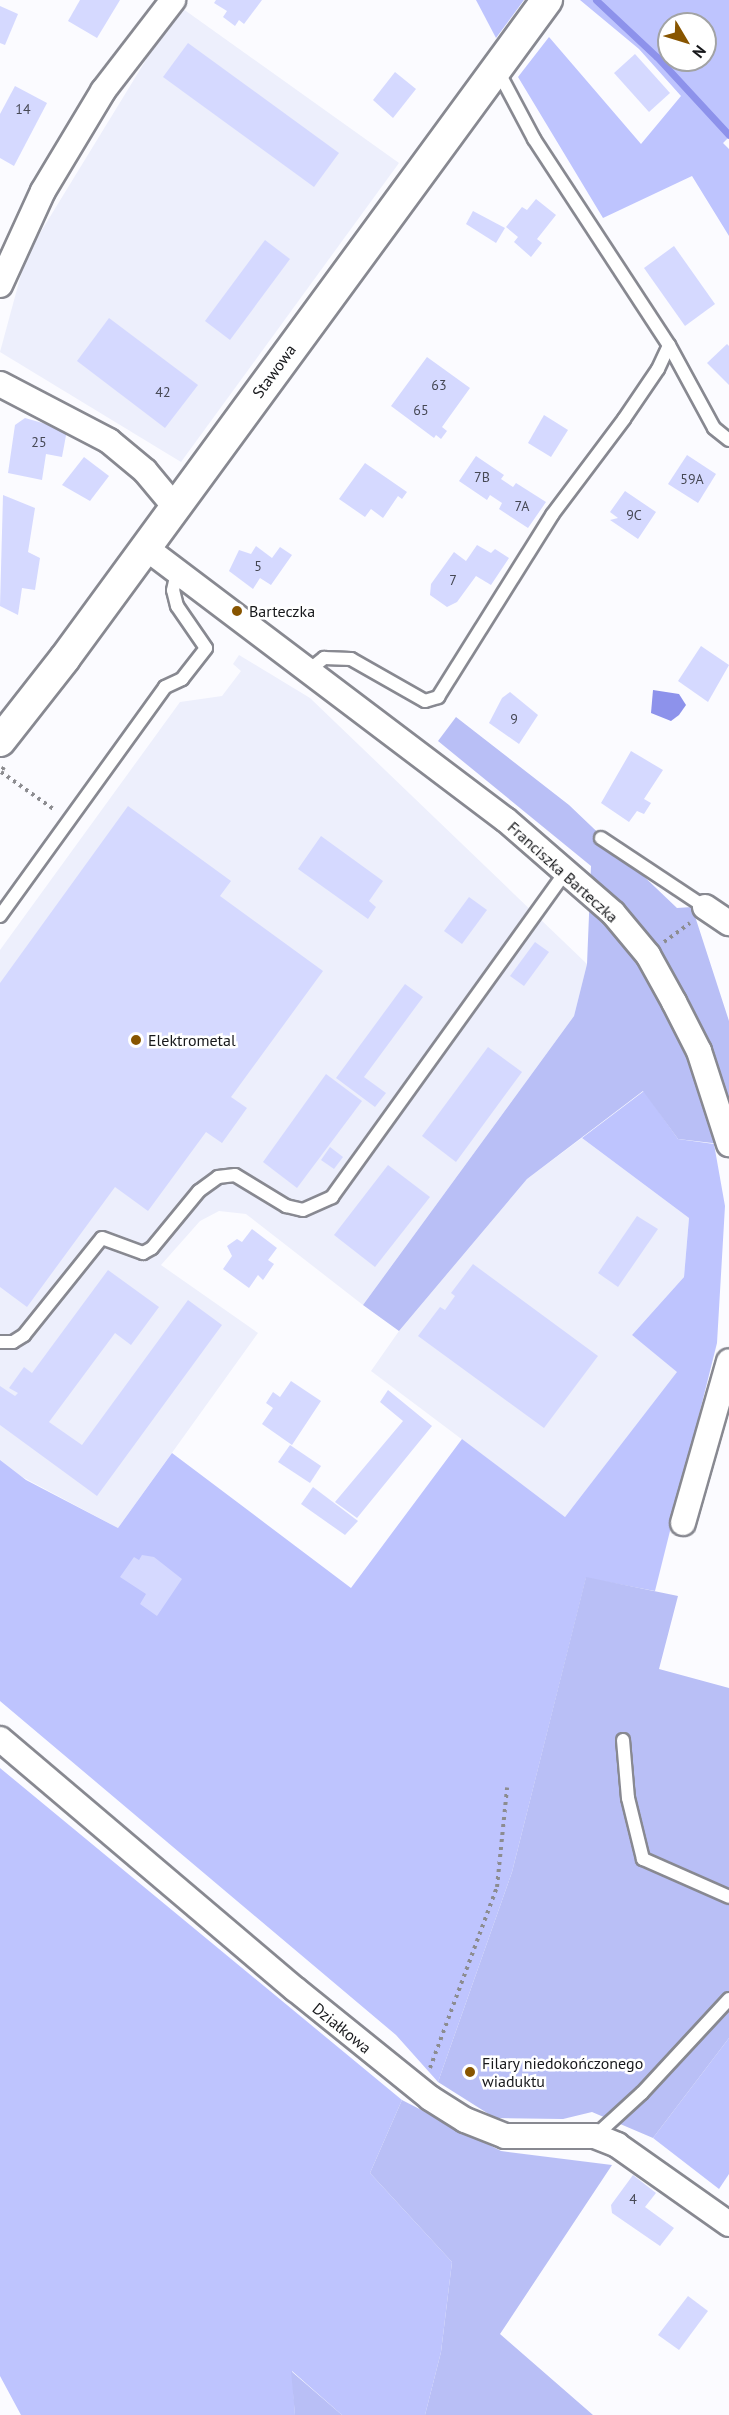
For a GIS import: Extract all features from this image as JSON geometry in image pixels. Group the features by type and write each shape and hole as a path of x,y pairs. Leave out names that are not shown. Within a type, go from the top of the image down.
{"street":[{"path":"0,285 43,191 103,91 173,0"},
{"name":"Stawowa","path":"3,753 175,507 547,0"},
{"path":"0,384 109,441 145,471 175,507"},
{"name":"Franciszka Barteczka","path":"146,548 506,820 613,913 648,955 699,1051 729,1144"},
{"path":"702,912 729,923"},
{"path":"682,1523 729,1360"},
{"name":"Działkowa","path":"0,1739 421,2091 465,2120 505,2136 549,2139 595,2136"},
{"path":"595,2136 644,2162 729,2224"}],"lane":[{"path":"496,68 534,139 669,345 714,428 729,440"},
{"path":"308,671 324,658 351,659 425,701 438,697 552,515 624,419 658,369 669,345"},
{"path":"0,916 165,687 182,679 206,648 177,606 173,590 177,573"},
{"path":"600,838 702,912"},
{"path":"0,1342 13,1342 24,1335 102,1239 143,1253 152,1248 199,1191 218,1177 235,1175 286,1206 303,1210 332,1197 566,872"},
{"path":"623,1740 628,1798 643,1859 729,1897"},
{"path":"595,2136 642,2093 729,1999"}],"path":[{"path":"3,753 1,772 69,821"},
{"path":"659,946 702,912"},
{"path":"421,2091 497,1887 507,1788"}],"shaded area":[{"path":"476,0 524,0 496,38"},
{"path":"580,0 729,0 729,137 723,143 729,149 729,236 692,176 603,218 518,77 549,37 641,144 681,96 660,72 717,72 717,12 657,12 657,69 639,49"},
{"path":"179,6 399,163 181,462 0,352 26,256"},
{"path":"239,655 310,698 587,964 574,1016 363,1305 246,1214 219,1211 200,1221 161,1265 258,1333 118,1528 0,1465 0,950 180,702 222,696 241,671 233,664"},
{"path":"653,690 679,694 686,705 671,721 651,713"},
{"path":"456,717 569,805 677,908 692,907 729,1021 729,1145 678,1139 643,1091 527,1179 399,1331 363,1305 574,1016 587,964 591,866 438,741"},
{"path":"644,1091 678,1139 714,1144 725,1206 717,1343 655,1591 586,1578 512,1872 438,2082 396,2035 0,1701 0,1460 26,1480 118,1528 172,1453 351,1588 462,1439 565,1517 677,1372 632,1335 684,1277 689,1218 582,1138"},
{"path":"582,1138 689,1218 684,1277 632,1335 678,1372 565,1517 371,1371 399,1331 527,1179"},
{"path":"586,1577 678,1596 659,1669 729,1688 729,2038 653,2138 592,2112 563,2119 495,2118 438,2082 512,1872"},
{"path":"0,1768 402,2100 370,2173 452,2262 441,2352 425,2415 342,2415 292,2371 295,2415 21,2415 0,2376"},
{"path":"729,2038 729,2174 719,2189 653,2138"},
{"path":"402,2100 501,2151 612,2165 500,2334 593,2415 425,2415 441,2352 452,2262 370,2173"},
{"path":"291,2371 342,2415 295,2415"}],"building":[{"path":"80,0 120,0 97,38 68,21"},
{"path":"216,0 262,0 244,24 239,20 235,26 223,17 227,11 214,3"},
{"path":"0,6 18,14 5,45 0,43"},
{"path":"188,43 339,153 314,187 163,77"},
{"path":"635,54 670,93 649,112 614,73"},
{"path":"395,72 416,89 393,118 373,100"},
{"path":"15,86 47,103 14,166 0,158 0,114"},
{"path":"536,199 556,215 537,239 542,243 531,257 514,242 518,237 506,227 522,207 527,210"},
{"path":"473,211 505,228 496,243 466,224"},
{"path":"265,240 290,259 230,340 205,321"},
{"path":"674,246 715,304 685,326 644,268"},
{"path":"109,318 198,385 165,428 77,361"},
{"path":"727,344 729,346 729,385 707,363"},
{"path":"427,357 470,388 442,427 447,431 441,439 436,435 434,438 391,406"},
{"path":"544,415 568,430 551,457 528,443"},
{"path":"25,418 67,430 62,457 46,454 42,480 8,473 15,425"},
{"path":"687,455 716,474 698,503 668,484"},
{"path":"476,456 504,475 501,479 513,487 516,483 546,502 528,528 499,509 502,503 490,495 487,500 459,481"},
{"path":"84,457 109,476 90,501 62,485"},
{"path":"365,463 407,492 402,499 398,496 383,518 371,509 365,517 339,499"},
{"path":"625,491 656,512 638,539 610,520 618,518 610,512"},
{"path":"3,495 35,508 28,552 40,558 35,590 22,588 18,615 0,606"},
{"path":"477,545 491,553 495,549 509,558 491,585 476,576 457,602 447,607 430,595 431,584 454,552 466,561"},
{"path":"256,546 272,558 280,547 292,555 271,585 260,578 253,589 229,571 239,550 251,554"},
{"path":"701,646 729,665 708,702 678,681"},
{"path":"510,692 538,715 519,744 489,723 502,698"},
{"path":"631,751 663,770 644,799 651,803 644,814 637,811 629,822 601,803"},
{"name":"Elektrometal","path":"128,806 231,881 220,896 323,971 231,1097 247,1108 222,1143 206,1132 148,1211 115,1187 27,1307 0,1287 0,983"},
{"path":"321,836 383,881 369,901 376,907 368,919 298,869"},
{"path":"469,897 487,910 462,944 444,931"},
{"path":"535,942 549,952 524,986 510,976"},
{"path":"405,984 423,997 364,1077 386,1093 375,1107 336,1078"},
{"path":"488,1047 522,1072 456,1162 422,1136"},
{"path":"326,1074 362,1101 297,1188 263,1162"},
{"path":"330,1147 343,1157 334,1169 321,1160"},
{"path":"388,1165 430,1197 375,1267 334,1235"},
{"path":"637,1216 658,1229 618,1287 598,1273"},
{"path":"252,1229 277,1248 268,1260 274,1264 263,1280 258,1275 249,1288 223,1269 232,1256 227,1246 237,1239 242,1242"},
{"path":"473,1264 598,1356 544,1428 418,1336 440,1307 445,1310 455,1296 451,1293"},
{"path":"108,1270 159,1307 131,1345 115,1333 49,1422 82,1445 188,1300 222,1325 97,1496 0,1425 0,1386 15,1396 18,1393 9,1388 24,1367 32,1373"},
{"path":"291,1381 321,1401 292,1445 262,1424 273,1408 266,1403 273,1392 280,1397"},
{"path":"388,1390 432,1426 357,1518 335,1502 403,1421 380,1402"},
{"path":"290,1445 321,1466 310,1483 278,1462"},
{"path":"313,1487 358,1521 345,1535 301,1504"},
{"path":"142,1555 154,1557 182,1579 157,1616 140,1604 146,1594 120,1577 134,1557 139,1560"},
{"path":"633,2175 656,2193 645,2207 674,2228 660,2246 612,2213 611,2205"},
{"path":"688,2296 708,2311 679,2350 658,2335"}],"waterway":[{"path":"596,0 657,57 729,135"}],"place":[{"name":"Barteczka","path":"237,611"},
{"name":"Elektrometal","path":"136,1040"},
{"name":"Filary niedokończonego wiaduktu","path":"470,2072"}]}
